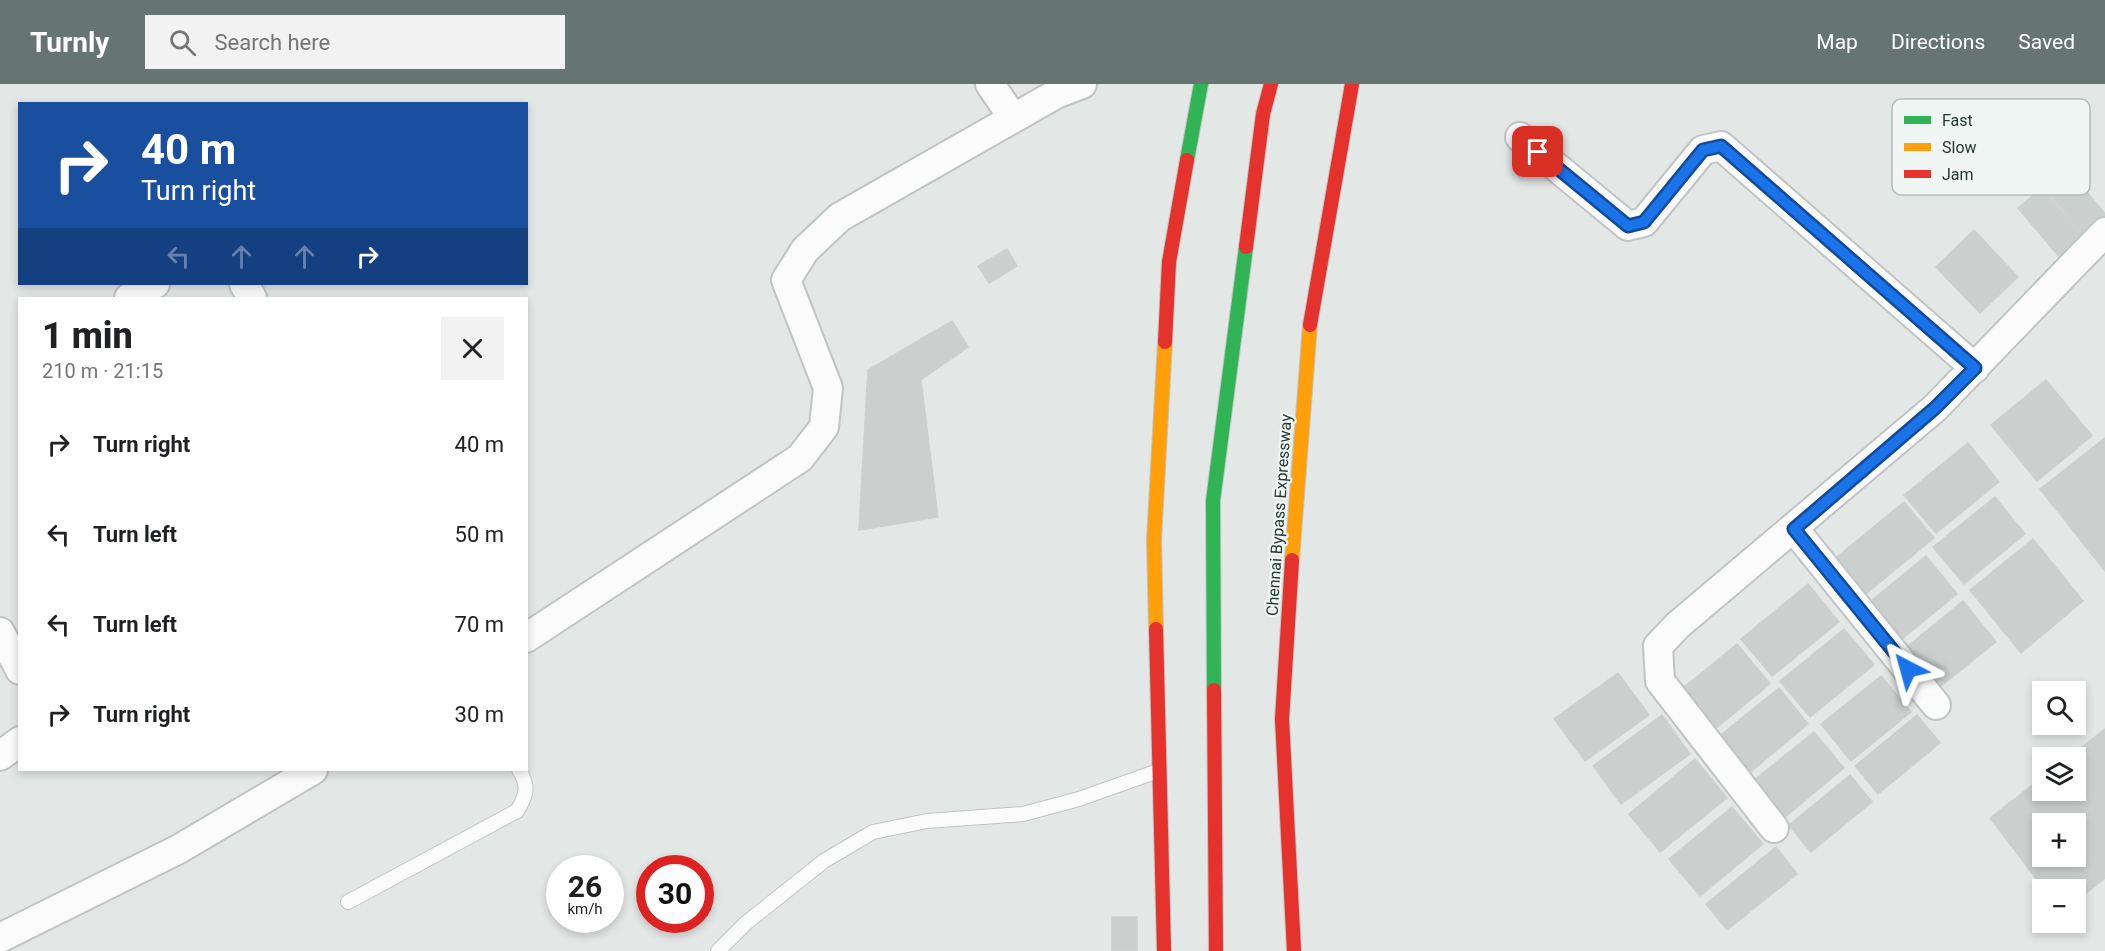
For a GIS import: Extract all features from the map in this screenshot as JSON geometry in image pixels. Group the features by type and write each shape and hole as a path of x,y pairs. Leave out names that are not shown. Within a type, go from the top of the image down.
{"main road":[{"path":"1164,951 1154,540 1169,262 1201,84"},
{"path":"1216,951 1213,501 1263,114 1271,84"},
{"name":"Chennai Bypass Expressway","path":"1294,951 1282,718 1296,488 1311,315 1352,84"}],"street":[{"path":"990,84 1013,118"},
{"path":"528,637 800,458 824,427 828,388 786,280 805,250 840,217 1056,94 1082,84"},
{"path":"1520,137 1628,226 1644,222 1703,150 1721,146 1975,368"},
{"path":"1774,828 1660,681 1658,646 1678,625 1935,408 2105,232"},
{"path":"131,297 152,285"},
{"path":"1794,529 1936,705"},
{"path":"0,632 18,666"},
{"path":"0,756 18,742"},
{"path":"0,938 179,849 311,771"}],"lane":[{"path":"718,951 746,923 824,861 873,832 927,821 1023,814 1079,799 1160,770"},
{"path":"348,902 516,811 525,799 526,781 520,771"}],"building":[{"path":"2034,195 2048,195 2085,239 2061,259 2018,208"},
{"path":"2050,195 2090,195 2105,214 2105,218 2083,235"},
{"path":"1974,230 2018,277 1980,313 1936,267"},
{"path":"1007,249 1017,266 989,283 978,266"},
{"path":"952,321 968,347 921,380 938,517 859,530 868,370"},
{"path":"2046,380 2092,436 2037,481 1991,425"},
{"path":"2105,438 2105,571 2040,489"},
{"path":"1968,443 1999,482 1936,533 1904,495"},
{"path":"1995,497 2025,534 1964,584 1933,547"},
{"path":"1904,502 1934,538 1862,597 1832,561"},
{"path":"2033,539 2083,601 2021,653 1970,590"},
{"path":"1926,556 1957,594 1897,643 1866,605"},
{"path":"1808,584 1839,622 1772,676 1741,639"},
{"path":"1963,601 1996,642 1936,690 1903,650"},
{"path":"1844,629 1874,665 1810,717 1780,681"},
{"path":"1737,644 1770,684 1710,733 1677,693"},
{"path":"1618,673 1649,715 1585,761 1554,719"},
{"path":"1881,676 1911,712 1851,761 1821,724"},
{"path":"1779,688 1808,724 1748,774 1718,737"},
{"path":"1662,715 1690,754 1621,804 1593,766"},
{"path":"1917,715 1940,743 1878,794 1855,766"},
{"path":"2105,729 2105,878 2086,893 2086,879 2037,879 1990,818 2032,786 2032,801 2086,801 2086,747 2082,747"},
{"path":"1814,732 1844,768 1784,818 1753,781"},
{"path":"1695,759 1727,798 1660,852 1629,814"},
{"path":"1850,775 1872,802 1811,852 1789,825"},
{"path":"1732,807 1763,844 1700,896 1669,859"},
{"path":"1776,847 1797,874 1727,930 1706,904"},
{"path":"1112,917 1137,917 1137,951 1112,951"}],"traffic: fast":[{"path":"1187,160 1201,84"},
{"path":"1214,690 1213,501 1246,247"}],"traffic: slow":[{"path":"1292,560 1310,325"},
{"path":"1156,629 1154,540 1165,342"}],"traffic: jam":[{"path":"1246,247 1263,114 1271,84"},
{"path":"1310,325 1352,84"},
{"path":"1165,342 1169,262 1187,160"},
{"path":"1292,560 1282,719 1294,951"},
{"path":"1156,629 1164,951"},
{"path":"1214,690 1216,951"}],"route":[{"path":"1538,152 1628,226 1644,222 1703,150 1721,146 1975,368 1935,408 1794,529 1908,669"}]}
